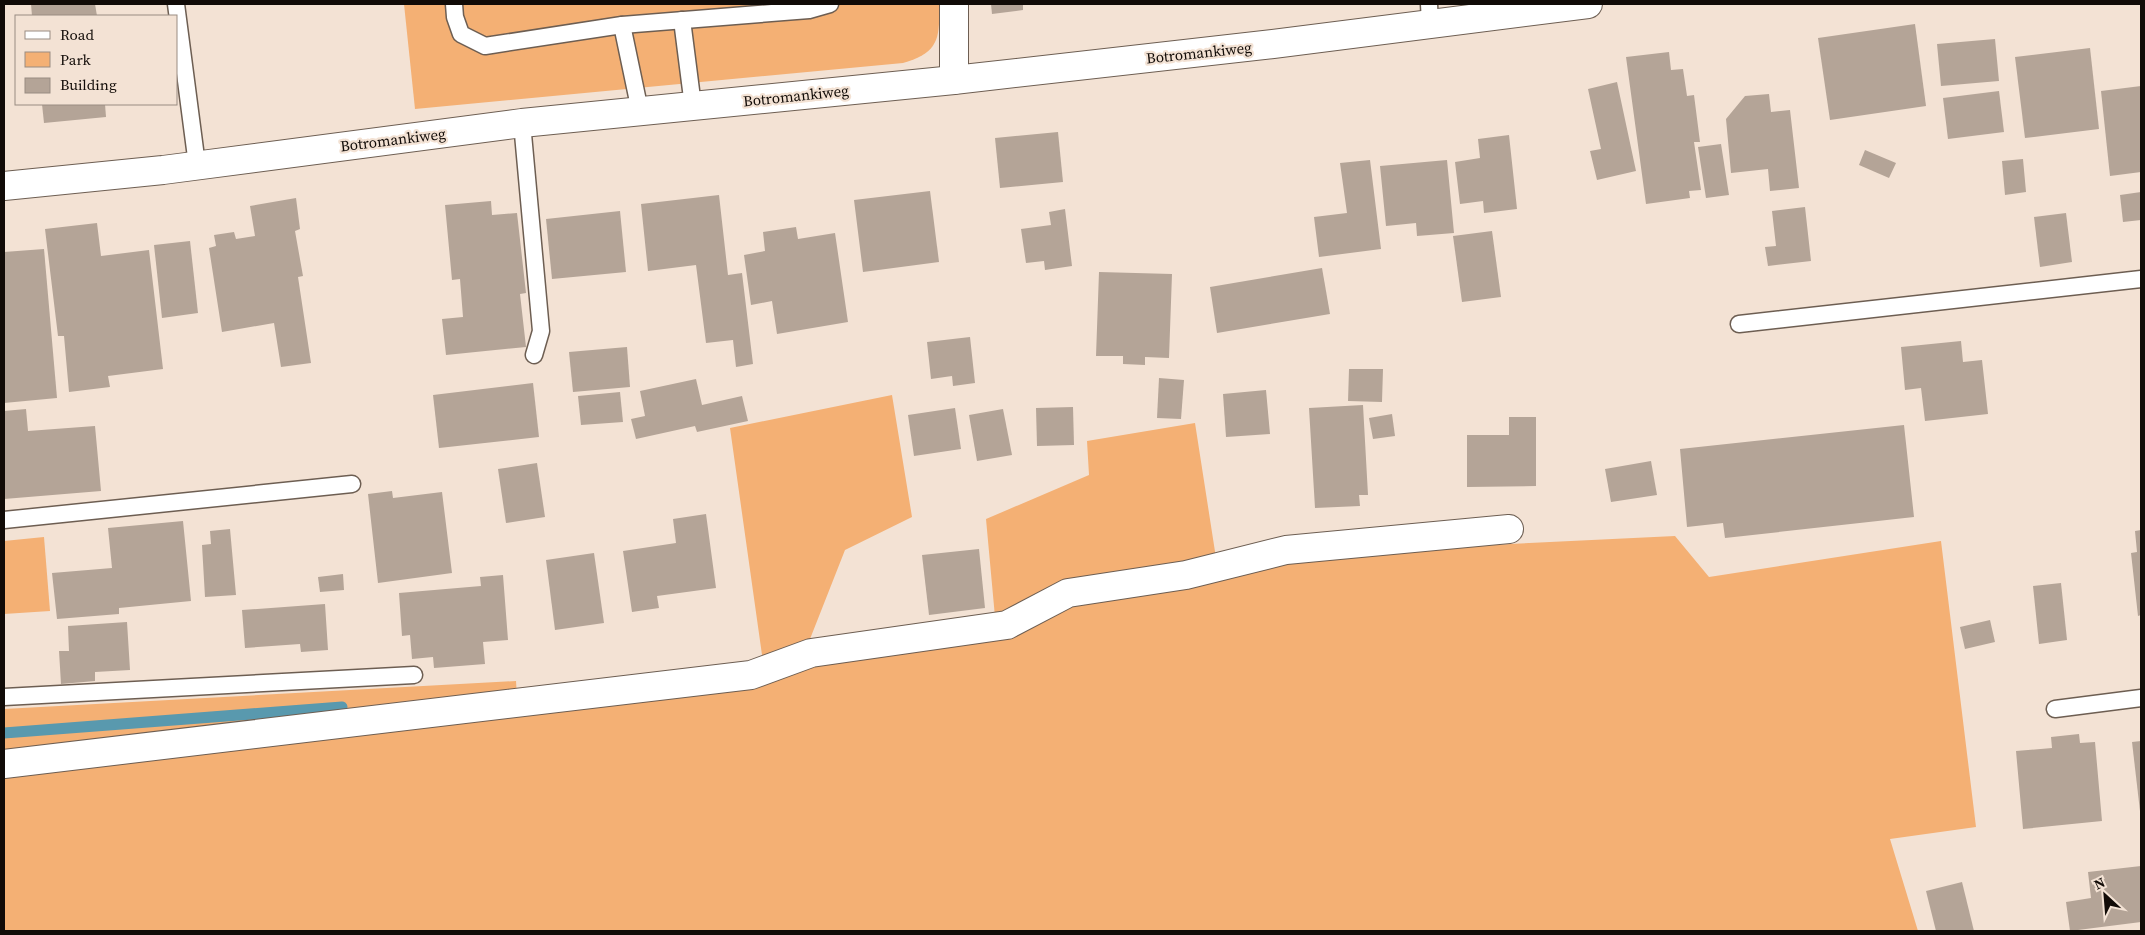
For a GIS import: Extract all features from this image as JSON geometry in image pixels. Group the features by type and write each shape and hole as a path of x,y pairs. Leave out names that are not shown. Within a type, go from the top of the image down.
{"street":[{"path":"954,4 954,80"},
{"name":"Botromankiweg","path":"4,186 197,165 522,123 954,80 1273,44 1430,13 1588,4"},
{"path":"4,764 752,675 811,653 1008,625 1068,593 1186,575 1286,550 1509,529"}],"lane":[{"path":"454,4 455,17 461,34 485,46 622,25 809,10 830,4"},
{"path":"178,19 197,165"},
{"path":"682,20 692,106"},
{"path":"622,25 640,111"},
{"path":"522,123 541,331 534,355"},
{"path":"1738,324 2141,279"},
{"path":"4,520 352,484"},
{"path":"4,697 414,675"},
{"path":"2055,709 2141,698"}],"green space":[{"path":"404,4 939,4 939,26 938,35 930,49 915,59 903,63 415,109"},
{"path":"892,395 912,517 845,550 810,639 763,662 730,428"},
{"path":"1195,423 1216,558 995,617 986,519 1089,475 1087,441"},
{"path":"1675,536 1709,577 1941,541 1976,827 1890,839 1918,931 4,931 4,774 810,663 1072,602 1294,558 1510,544"},
{"path":"44,537 50,611 4,614 4,541"},
{"path":"516,681 517,697 4,755 4,709"}],"building":[{"path":"31,4 95,4 97,15 32,15"},
{"path":"991,4 1023,4 1023,10 992,14"},
{"path":"1915,24 1926,106 1830,120 1818,38"},
{"path":"1995,39 1999,81 1941,86 1937,44"},
{"path":"2090,48 2099,129 2025,138 2015,57"},
{"path":"1669,52 1671,70 1683,69 1687,96 1694,95 1700,142 1694,142 1701,190 1689,191 1690,198 1646,204 1626,57"},
{"path":"1617,82 1636,171 1597,180 1590,151 1601,149 1588,89"},
{"path":"2141,86 2141,172 2110,176 2101,91"},
{"path":"1999,91 2004,132 1948,139 1943,98"},
{"path":"1769,94 1771,112 1790,110 1799,188 1770,191 1768,169 1731,173 1726,119 1745,96"},
{"path":"42,105 105,105 106,117 44,123"},
{"path":"1058,132 1063,182 1000,188 995,138"},
{"path":"1509,135 1517,209 1484,213 1483,201 1460,204 1455,162 1480,158 1478,139"},
{"path":"1721,144 1729,195 1706,198 1698,147"},
{"path":"1865,150 1896,163 1889,178 1859,165"},
{"path":"2023,159 2026,192 2005,195 2002,161"},
{"path":"1370,160 1381,249 1319,257 1314,217 1347,213 1340,163"},
{"path":"1447,160 1454,233 1417,236 1416,223 1386,226 1380,166"},
{"path":"930,191 939,262 863,272 854,200"},
{"path":"2141,192 2141,220 2123,222 2120,195"},
{"path":"719,195 728,275 742,273 753,364 736,367 733,340 706,343 696,265 648,271 641,204"},
{"path":"296,198 300,229 295,231 303,276 298,277 311,363 281,367 274,323 222,332 209,248 216,246 214,235 234,232 236,239 255,236 250,206"},
{"path":"491,201 492,215 517,213 526,293 520,294 526,347 446,355 442,319 463,317 460,279 452,280 445,205"},
{"path":"1805,207 1811,261 1768,266 1765,247 1776,246 1772,211"},
{"path":"1065,209 1072,266 1045,270 1044,261 1026,263 1021,229 1051,225 1049,212"},
{"path":"620,211 626,272 552,279 546,219"},
{"path":"2066,213 2072,262 2040,267 2034,217"},
{"path":"97,223 101,256 149,250 163,369 108,376 110,387 69,392 64,336 58,336 45,229"},
{"path":"796,227 798,239 835,233 848,322 777,334 772,301 751,305 744,255 765,251 763,232"},
{"path":"1492,231 1501,297 1462,302 1453,236"},
{"path":"190,241 198,313 162,318 154,245"},
{"path":"44,249 57,398 4,403 4,252"},
{"path":"1322,268 1330,314 1217,333 1210,287"},
{"path":"1099,272 1172,274 1169,358 1145,357 1145,365 1123,364 1123,356 1096,356"},
{"path":"970,337 975,383 953,386 952,376 931,379 927,342"},
{"path":"1961,341 1963,362 1982,360 1988,414 1925,421 1921,388 1905,390 1901,347"},
{"path":"627,347 630,387 573,392 569,352"},
{"path":"1349,369 1383,369 1382,402 1348,401"},
{"path":"1159,378 1184,380 1181,419 1157,418"},
{"path":"696,379 702,405 742,396 748,421 697,432 695,426 636,439 631,419 645,416 640,391"},
{"path":"533,383 539,437 439,448 433,395"},
{"path":"1266,390 1270,434 1226,437 1223,394"},
{"path":"620,392 623,422 581,425 578,396"},
{"path":"1363,405 1368,495 1359,495 1360,506 1315,508 1309,408"},
{"path":"1073,407 1074,445 1037,446 1036,408"},
{"path":"955,408 961,449 914,456 908,415"},
{"path":"26,409 28,431 95,426 101,491 4,499 4,411"},
{"path":"1003,409 1012,455 977,461 969,415"},
{"path":"1392,414 1395,436 1373,439 1369,418"},
{"path":"1509,417 1536,417 1536,486 1467,487 1467,435 1509,435"},
{"path":"1904,425 1914,517 1725,538 1723,523 1687,527 1680,449"},
{"path":"1651,461 1657,495 1611,502 1605,469"},
{"path":"537,463 545,517 506,523 498,469"},
{"path":"392,491 393,498 442,492 452,573 378,583 368,494"},
{"path":"706,514 716,588 657,596 659,608 632,612 623,551 676,543 673,519"},
{"path":"183,521 191,601 119,608 119,614 57,619 52,573 112,568 108,528"},
{"path":"230,529 236,595 205,597 202,545 211,544 210,531"},
{"path":"2141,530 2141,615 2138,616 2131,553 2137,552 2135,531"},
{"path":"979,549 985,608 929,615 922,555"},
{"path":"594,553 604,623 555,630 546,560"},
{"path":"343,574 344,590 320,592 318,577"},
{"path":"503,575 508,640 483,642 485,664 434,668 433,657 412,659 410,635 402,636 399,593 481,586 480,577"},
{"path":"2061,583 2067,640 2039,644 2033,586"},
{"path":"325,604 328,650 301,652 300,644 245,648 242,610"},
{"path":"1990,620 1995,642 1965,649 1960,627"},
{"path":"127,622 130,670 95,672 95,681 61,684 59,651 69,651 68,626"},
{"path":"2079,734 2080,743 2095,742 2102,821 2023,829 2016,751 2052,748 2051,737"},
{"path":"2141,741 2141,811 2140,811 2132,742"},
{"path":"2141,866 2141,922 2070,931 2066,902 2091,898 2088,872"},
{"path":"1962,882 1974,931 1936,931 1926,891"}],"waterway":[{"path":"4,733 342,707"}]}
